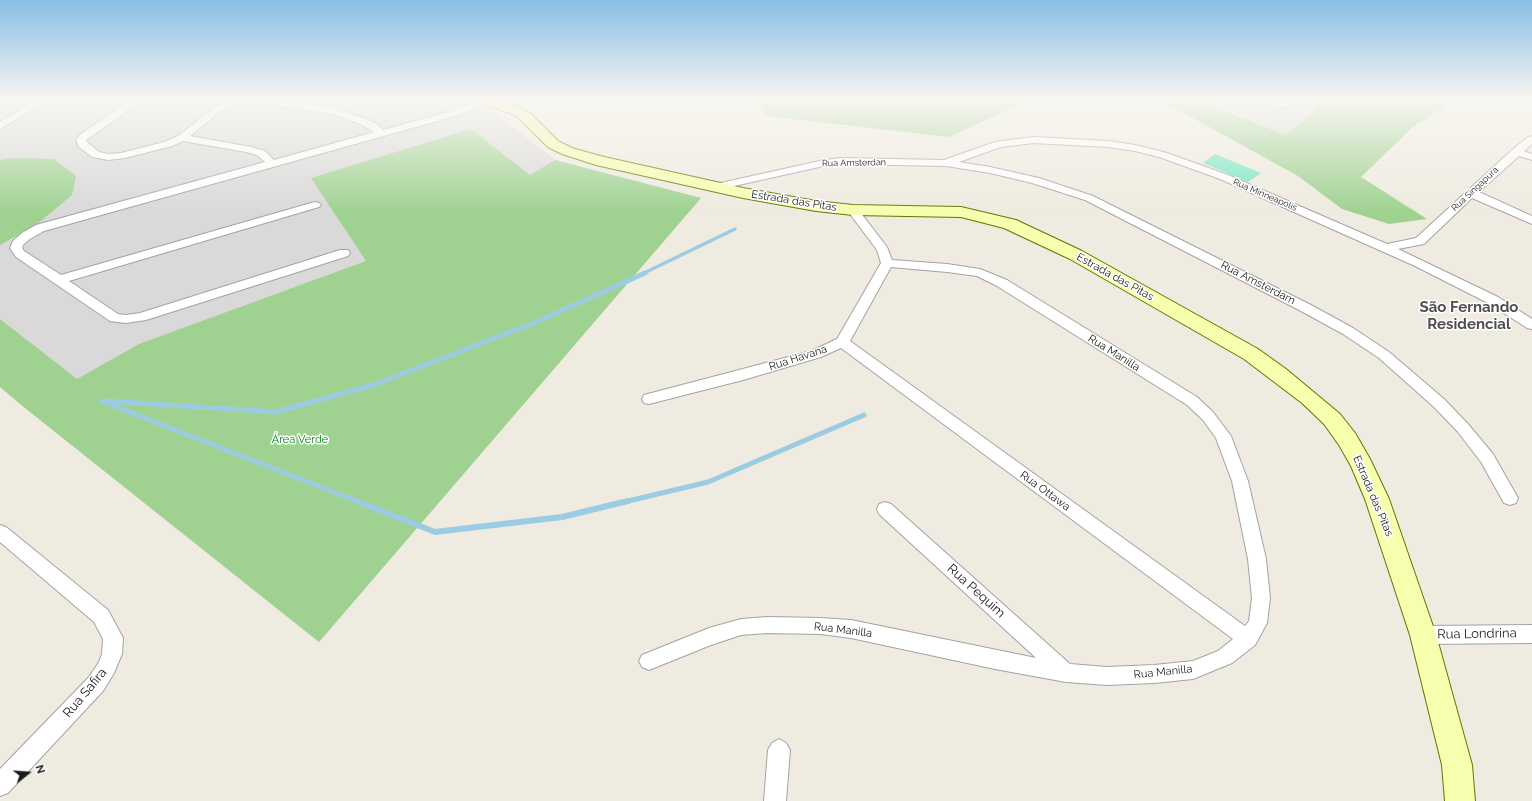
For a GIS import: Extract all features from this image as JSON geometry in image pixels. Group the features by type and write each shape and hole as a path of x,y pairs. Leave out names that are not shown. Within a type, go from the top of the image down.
{"main road":[{"name":"Estrada das Pitas","path":"546,137 553,144 567,151 596,160 788,202 834,209 961,212 1010,224 1089,262 1251,354 1279,374 1332,419 1347,439 1362,465 1392,540 1423,635 1457,765 1460,801"}],"street":[{"path":"84,137 82,140 83,145 99,156 114,157 168,144 182,138 247,149 261,153 272,164"},
{"path":"344,253 133,318 115,318 17,252 16,248 21,240 40,228 366,137"},
{"name":"Rua Singapura","path":"1420,241 1532,139"},
{"name":"Rua Minneapolis","path":"946,163 1000,144 1033,140 1081,141 1135,148 1195,166 1224,177 1386,248 1492,300 1532,325"},
{"path":"979,151 978,158 981,164 990,170"},
{"path":"1516,152 1532,157"},
{"name":"Rua Amsterdan","path":"716,187 824,162 946,163"},
{"name":"Rua Amsterdam","path":"946,163 990,170 1035,180 1089,198 1250,279 1348,331 1384,355 1439,403 1463,428 1487,458 1510,498"},
{"path":"1471,193 1532,220"},
{"path":"59,280 315,205"},
{"path":"853,210 883,250 887,263"},
{"path":"1386,248 1420,241 1417,252 1419,263"},
{"name":"Rua Havana","path":"649,399 743,375 816,354 842,342 887,263"},
{"name":"Rua Manilla","path":"649,661 709,637 741,627 767,625 821,626 876,633 921,645 1066,673 1107,676 1154,674 1193,670 1225,657 1248,639 1258,622 1261,598 1257,559 1240,480 1223,436 1208,416 1192,401 1002,283 980,273 947,268 887,263"},
{"name":"Rua Ottawa","path":"842,342 1248,639"},
{"name":"Rua Pequim","path":"885,509 1066,673"},
{"name":"Rua Safira","path":"0,532 101,616 113,638 112,654 108,668 96,684 0,785"},
{"name":"Rua Londrina","path":"1423,635 1532,634"},
{"path":"775,801 778,750"}],"shaded area":[{"name":"Área Verde","path":"0,137 526,137 555,160 701,198 319,642 0,387"}],"green space":[{"name":"Área Verde","path":"444,137 482,137 530,175 555,160 701,198 319,642 0,387 0,319 77,379 139,344 366,261 311,178"},
{"path":"1228,137 1402,137 1361,177 1427,219 1389,224 1342,209 1298,176"},
{"path":"1215,154 1261,173 1248,182 1203,163"},
{"path":"13,158 54,159 76,176 72,195 36,225 0,245 0,160"}],"waterway":[{"path":"642,274 735,229"},
{"path":"106,401 276,412 373,385 534,323 645,273"},
{"path":"101,401 359,502"},
{"path":"624,502 708,482 864,415"},
{"path":"356,501 435,532 562,517 628,501"}],"district":[{"name":"São Fernando Residencial","path":"1469,316"}]}
